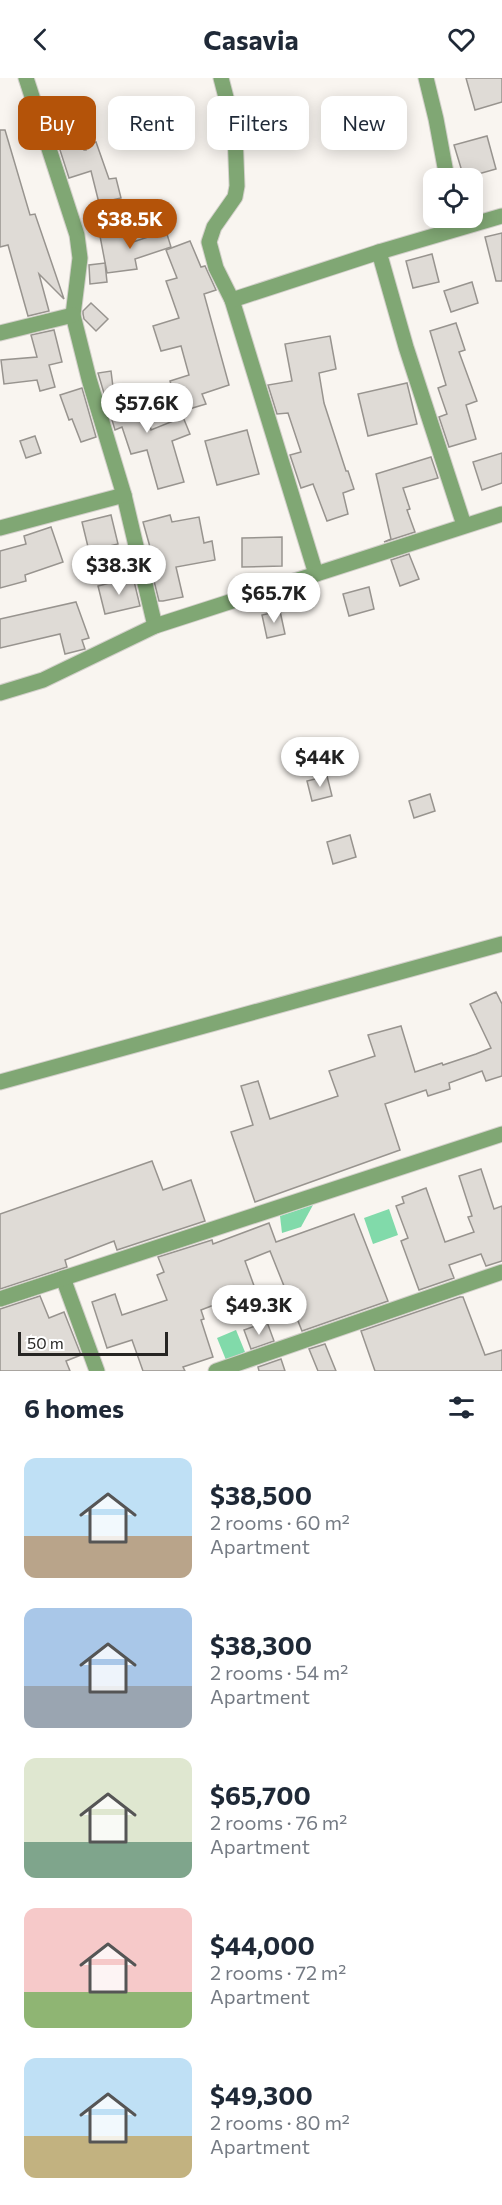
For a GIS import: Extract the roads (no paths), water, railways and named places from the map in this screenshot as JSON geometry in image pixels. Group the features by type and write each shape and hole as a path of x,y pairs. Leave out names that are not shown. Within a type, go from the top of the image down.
{"street":[{"path":"26,78 76,235 79,268 73,315 89,379 124,495 155,626"},
{"path":"221,78 235,132 237,186 235,196 214,227 209,242 216,268 232,300 316,574"},
{"path":"426,78 445,168"},
{"path":"483,219 502,216"},
{"path":"232,300 446,228"},
{"path":"379,252 406,347 464,525"},
{"path":"0,333 73,315"},
{"path":"0,528 124,495"},
{"path":"0,693 43,680 155,626 502,514"},
{"path":"0,1082 502,944"},
{"path":"0,1299 502,1134"},
{"path":"216,1371 502,1272"},
{"path":"63,1278 97,1371"}]}
